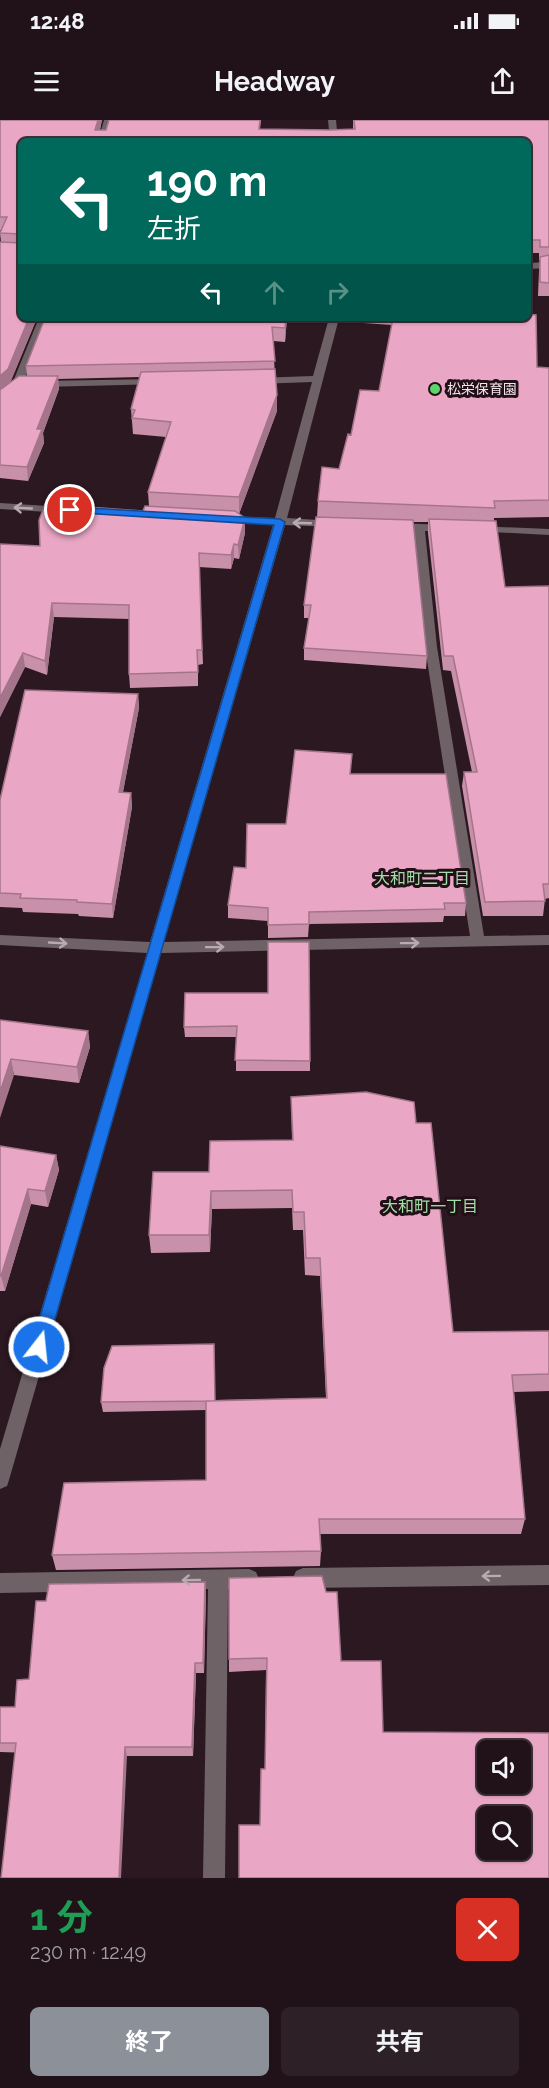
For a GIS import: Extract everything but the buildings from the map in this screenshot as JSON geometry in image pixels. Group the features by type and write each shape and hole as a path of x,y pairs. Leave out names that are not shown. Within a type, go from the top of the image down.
{"street":[{"path":"103,138 108,120"},
{"path":"332,120 334,138"},
{"path":"531,266 549,265"},
{"path":"0,399 17,385 44,321"},
{"path":"0,1480 280,522 333,321"},
{"path":"249,381 318,379"},
{"path":"17,385 167,382"},
{"path":"0,506 82,511"},
{"path":"210,518 350,525"},
{"path":"384,526 549,532"},
{"path":"419,527 431,647 478,941"},
{"path":"0,940 156,948 549,940"},
{"path":"289,1579 549,1575"},
{"path":"0,1583 265,1579"},
{"path":"214,1878 218,1580"}],"place":[{"name":"松栄保育園","path":"435,389"}],"district":[{"name":"大和町二丁目","path":"422,878"},
{"name":"大和町一丁目","path":"430,1206"}],"route":[{"path":"39,1347 280,522 70,510"}]}
